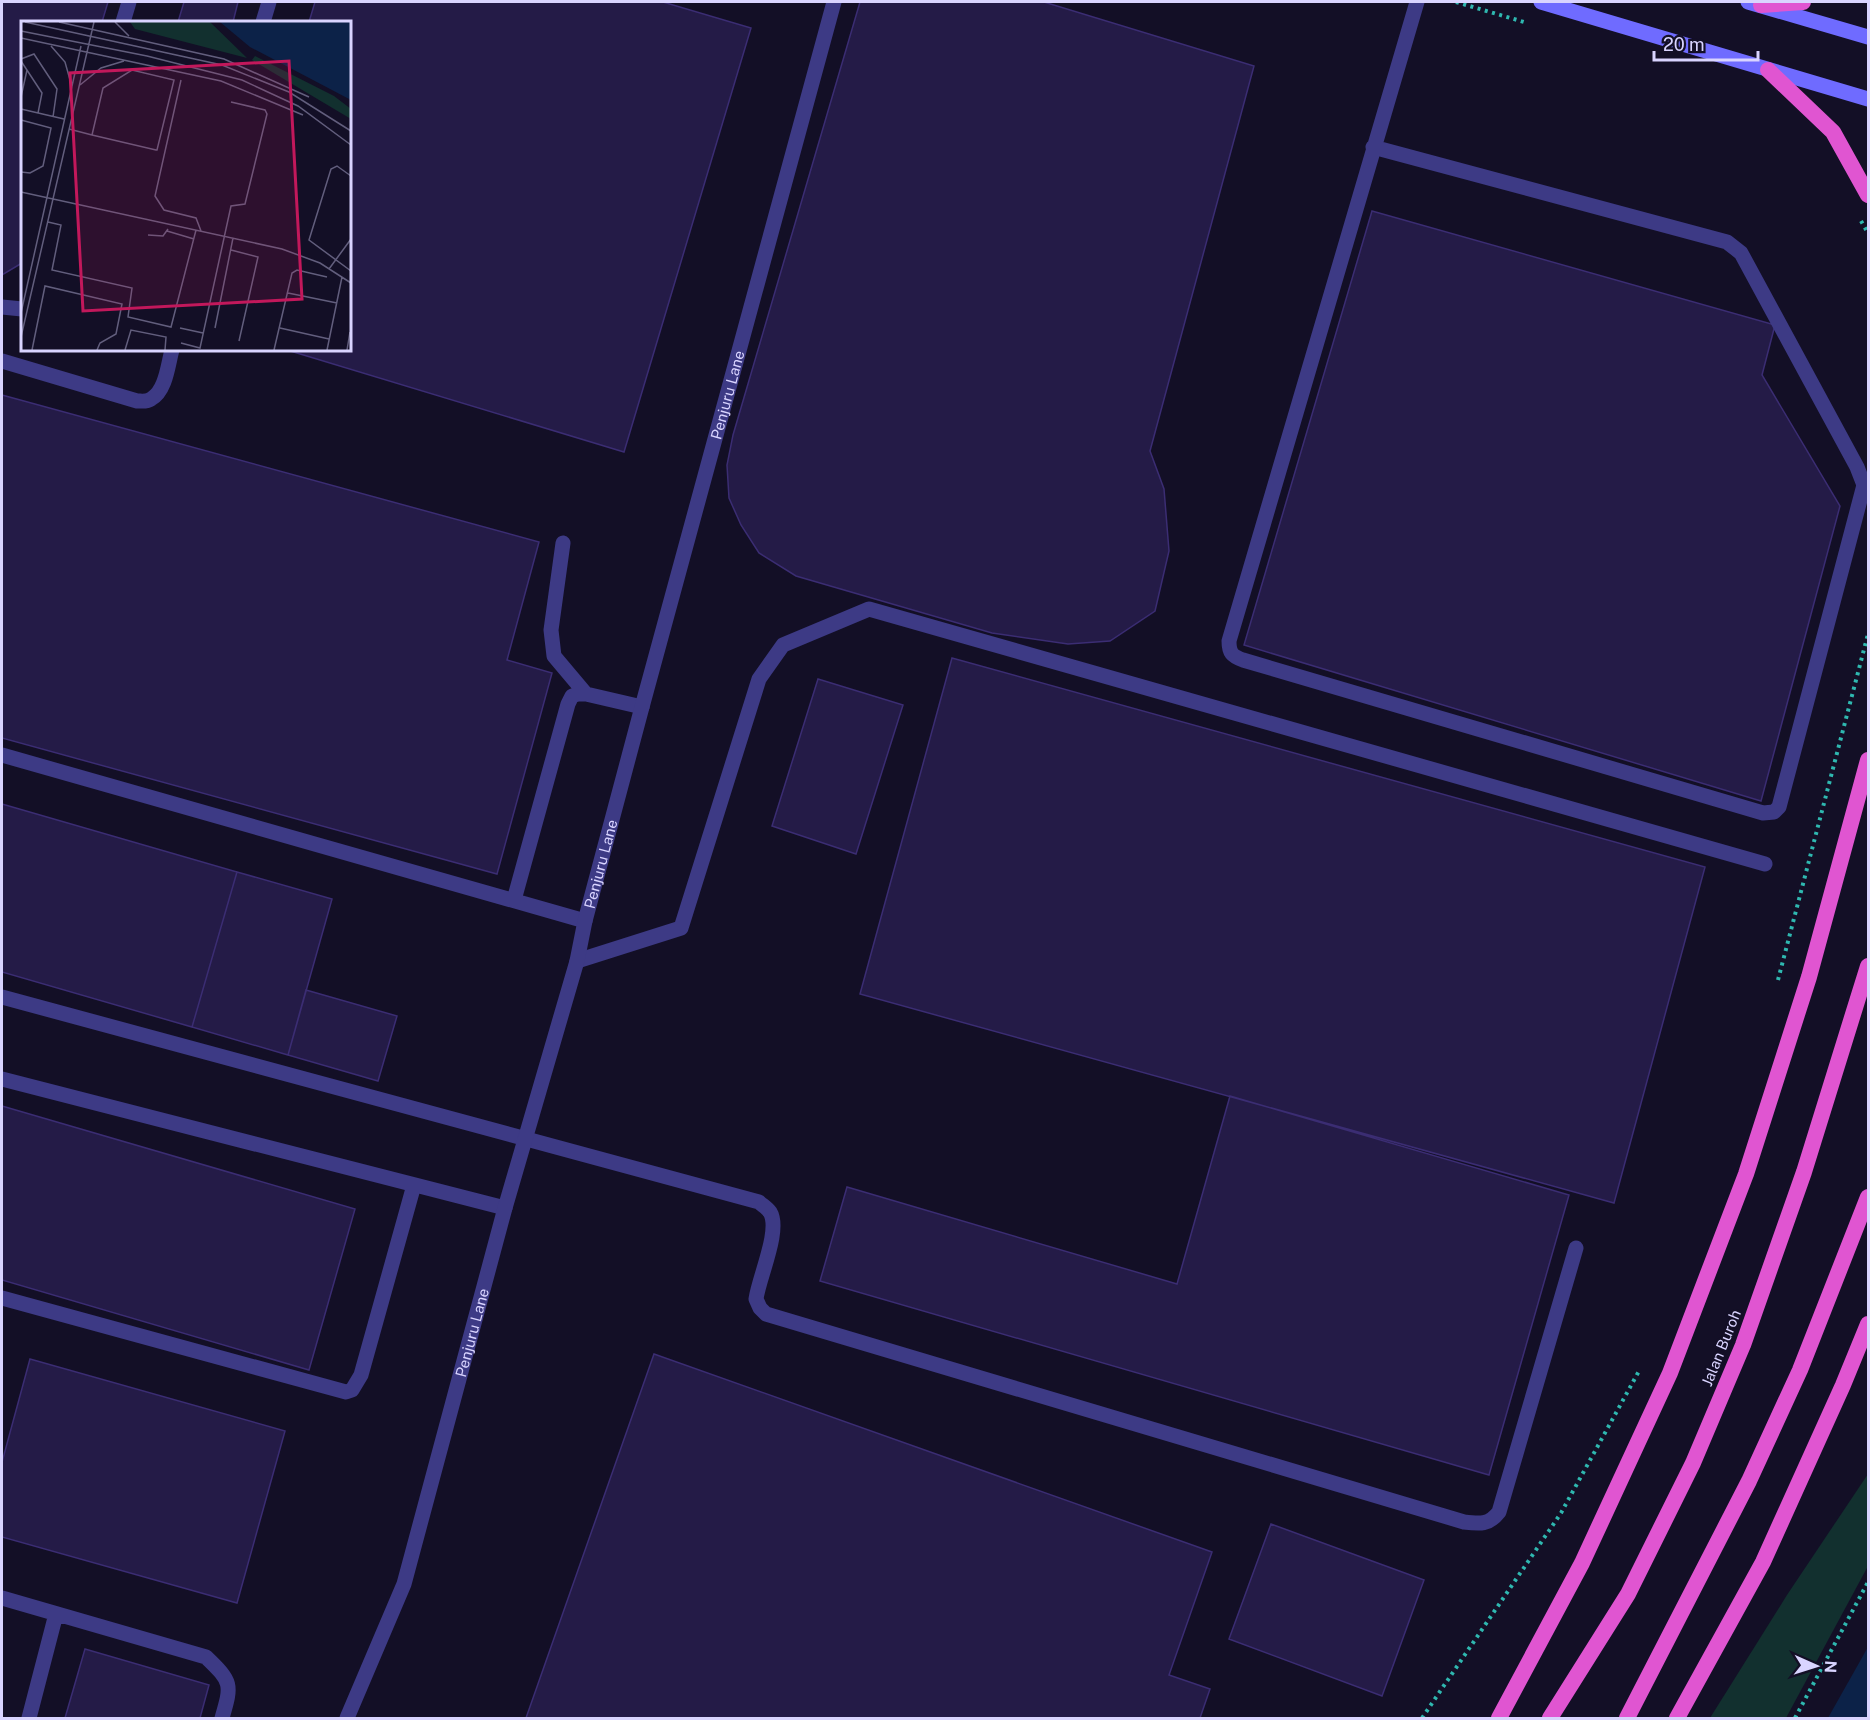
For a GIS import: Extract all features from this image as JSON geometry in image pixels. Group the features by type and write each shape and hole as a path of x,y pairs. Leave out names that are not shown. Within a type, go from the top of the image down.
{"highway":[{"path":"1754,3 1803,2"},
{"path":"1768,70 1833,132 1869,195"},
{"path":"1499,1719 1582,1563 1670,1373 1704,1285 1746,1174 1809,977 1869,760"},
{"name":"Jalan Buroh","path":"1550,1719 1628,1594 1693,1463 1743,1345 1804,1172 1869,966"},
{"path":"1627,1719 1749,1481 1800,1370 1869,1197"},
{"path":"1677,1719 1762,1562 1869,1324"}],"main road":[{"path":"1541,2 1869,99"},
{"path":"1754,3 1869,37"}],"street":[{"path":"123,21 129,2"},
{"path":"263,21 269,2"},
{"name":"Penjuru Lane","path":"346,1719 404,1584 505,1208 577,961 585,921 642,707 834,2"},
{"path":"1373,147 1727,242 1741,253 1857,467 1864,485 1779,807 1774,812 1763,813 1243,660 1233,656 1229,650 1229,641 1373,147 1417,2"},
{"path":"2,307 21,309"},
{"path":"2,361 136,401 149,401 163,384 172,351"},
{"path":"563,543 550,630 554,656 586,693"},
{"path":"577,961 681,928 759,679 783,645 869,609 1765,864"},
{"path":"514,900 572,696 586,693 642,707"},
{"path":"2,755 585,921"},
{"path":"2,997 759,1202 769,1211 773,1221 773,1233 756,1299 766,1314 1464,1522 1483,1524 1493,1519 1499,1512 1576,1248"},
{"path":"2,1079 505,1208"},
{"path":"2,1298 346,1392 352,1390 361,1375 414,1185"},
{"path":"2,1598 206,1657 226,1677 228,1695 222,1719"},
{"path":"29,1719 56,1614"}],"path":[{"path":"1456,2 1525,22"},
{"path":"1856,214 1869,233"},
{"path":"1776,986 1869,634"},
{"path":"1422,1719 1561,1513 1642,1367"},
{"path":"1795,1719 1869,1582"}],"green space":[{"path":"1868,1474 1868,1566 1786,1718 1710,1718 1787,1595"}],"water":[{"path":"1868,1647 1868,1718 1828,1718"}],"building":[{"path":"2,2 108,2 102,21 21,21 21,264 2,275"},
{"path":"184,2 238,2 233,21 178,21"},
{"path":"315,2 663,2 751,28 624,452 290,351 351,351 351,21 309,21"},
{"path":"860,2 1044,2 1254,66 1150,451 1164,489 1169,551 1155,611 1110,641 1068,644 992,633 796,576 759,553 741,525 729,498 727,465 733,435"},
{"path":"1372,211 1775,325 1762,375 1840,506 1761,801 1244,645"},
{"path":"2,395 539,542 507,660 552,673 497,874 2,738"},
{"path":"952,658 1705,867 1614,1203 860,994"},
{"path":"818,679 903,705 856,854 772,826"},
{"path":"2,804 237,872 192,1027 2,972"},
{"path":"237,872 332,899 288,1055 192,1027"},
{"path":"306,990 397,1016 378,1081 288,1055"},
{"path":"1230,1096 1569,1195 1489,1475 820,1281 847,1187 1177,1284"},
{"path":"2,1106 355,1209 309,1370 2,1280"},
{"path":"654,1354 1212,1552 1169,1675 1210,1689 1200,1718 526,1718"},
{"path":"30,1359 285,1431 237,1603 2,1537 2,1462"},
{"path":"1271,1524 1424,1580 1382,1696 1229,1639"},
{"path":"85,1649 209,1685 200,1718 65,1718"}]}
